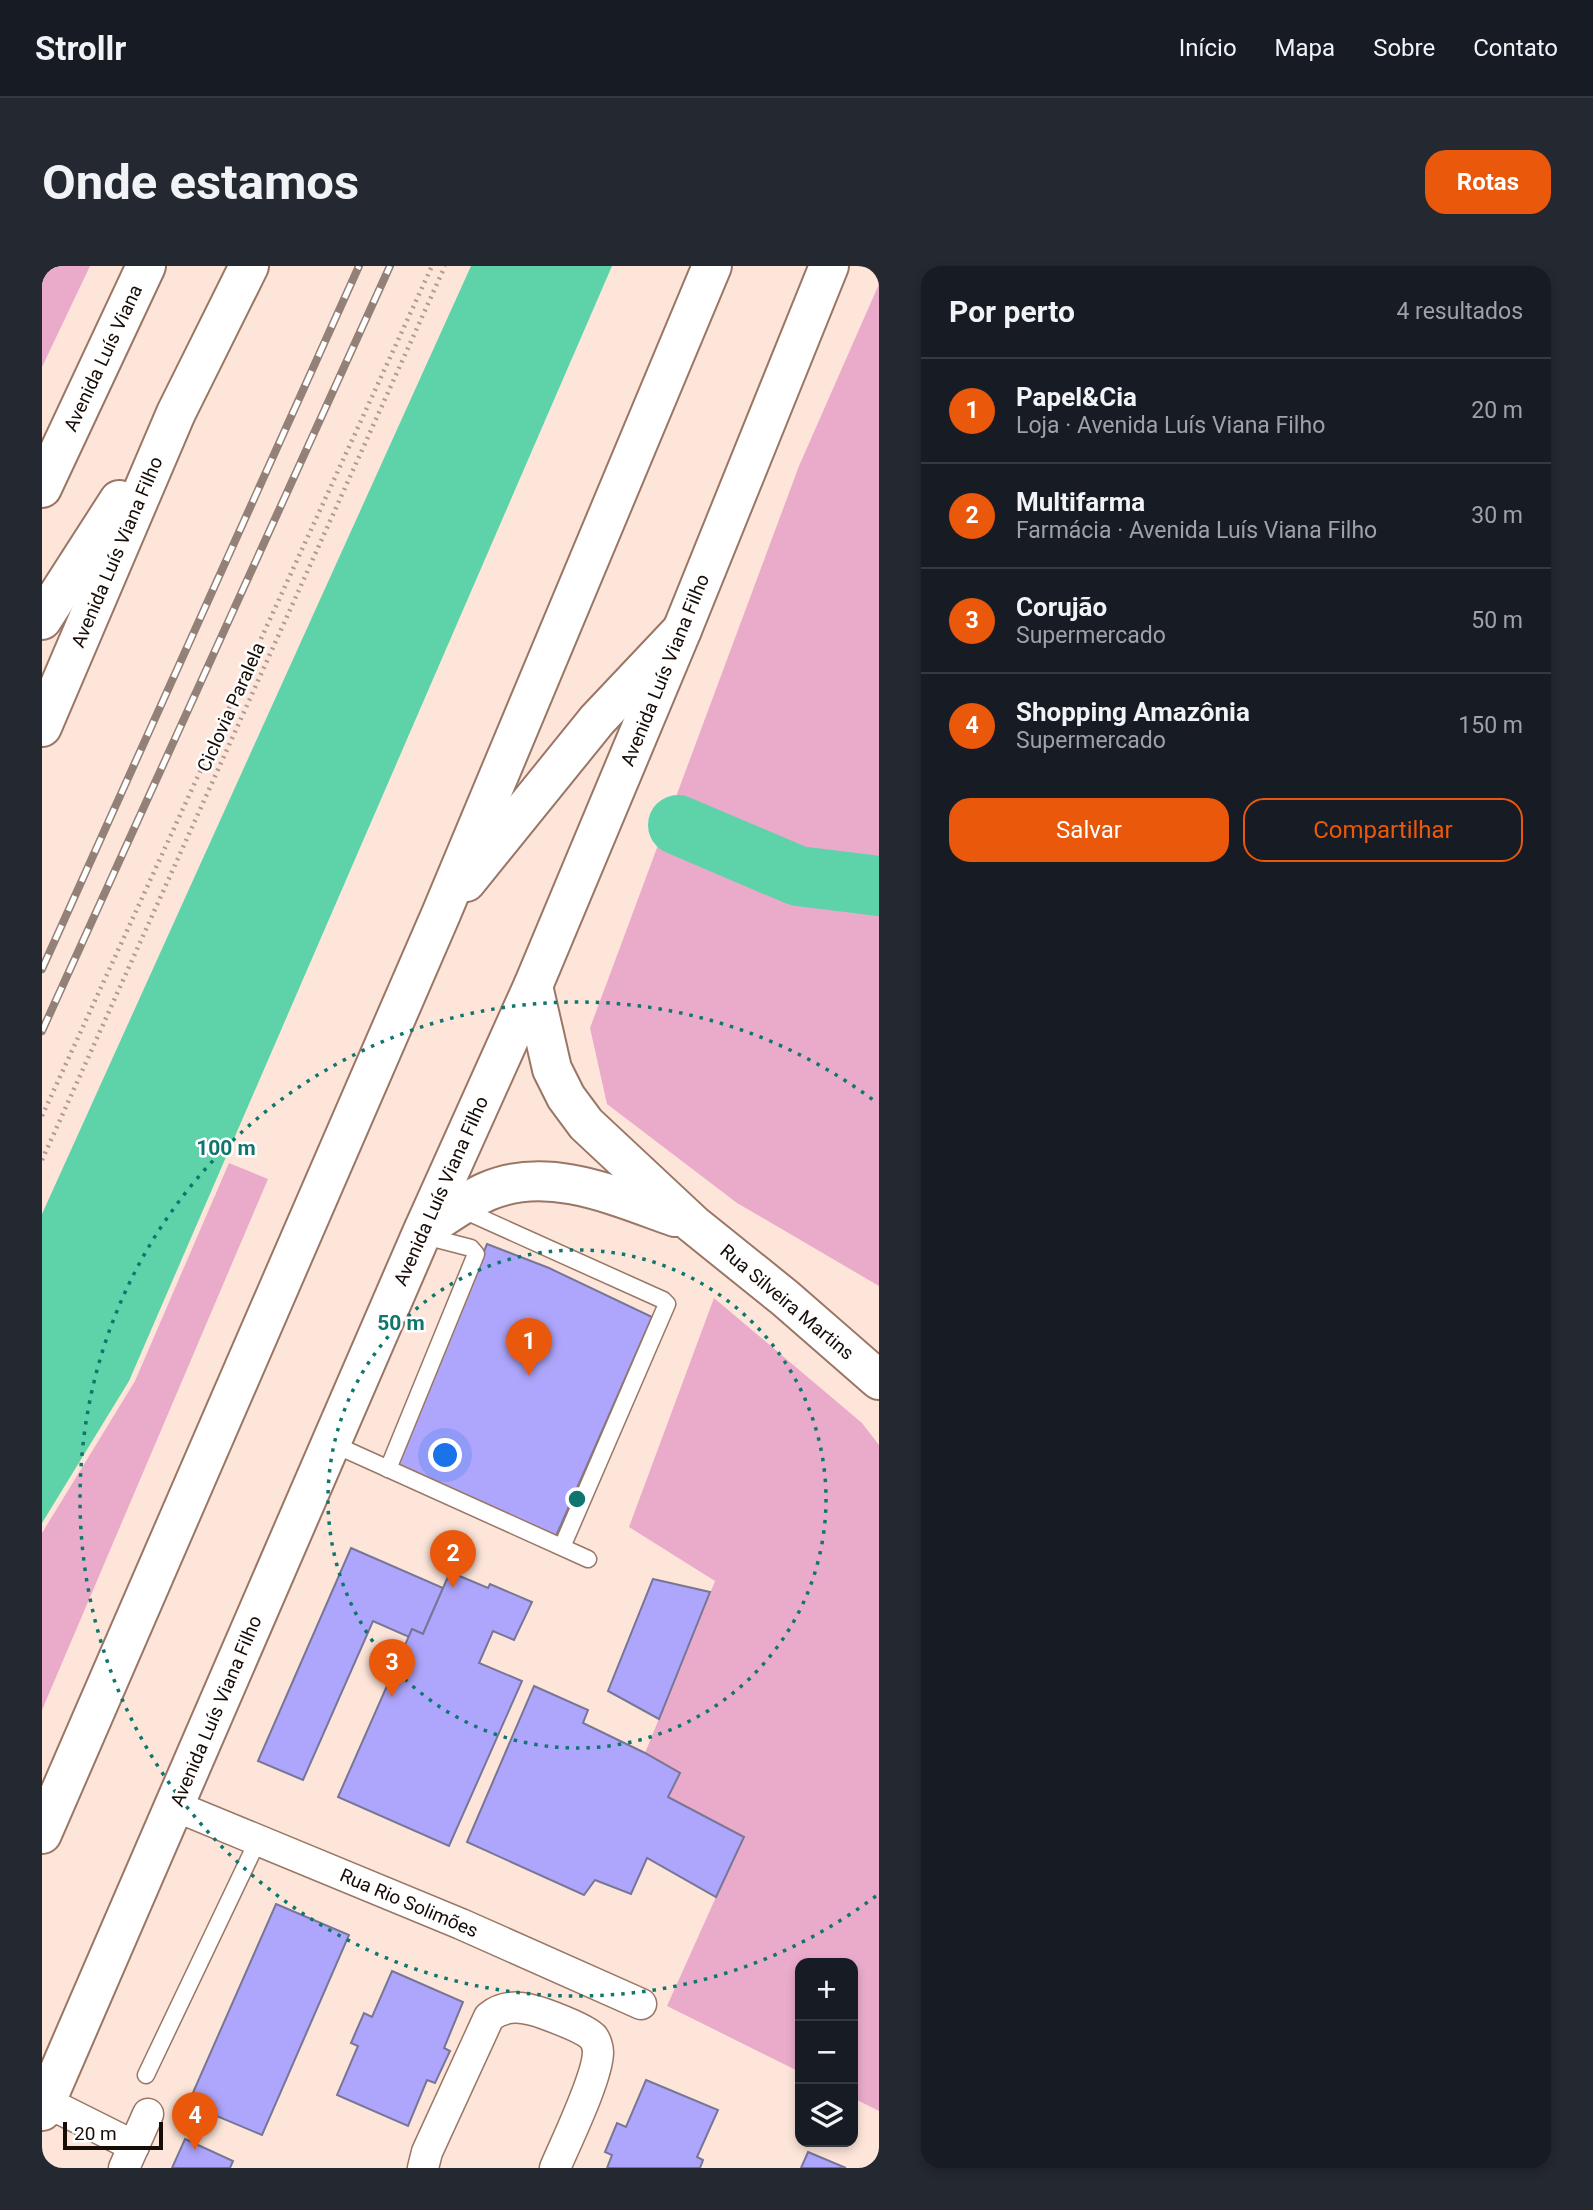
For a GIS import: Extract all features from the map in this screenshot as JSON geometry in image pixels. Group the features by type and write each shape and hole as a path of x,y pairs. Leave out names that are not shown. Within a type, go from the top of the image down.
{"main road":[{"name":"Avenida Luís Viana","path":"42,488 146,266"},
{"name":"Avenida Luís Viana Filho","path":"42,727 176,413 250,266"},
{"path":"42,1834 441,914 712,266"},
{"name":"Avenida Luís Viana Filho","path":"44,2107 422,1232 533,986 682,630 829,266"},
{"path":"42,620 176,413"},
{"path":"441,914 597,720 682,630"},
{"name":"Rua Silveira Martins","path":"533,986 545,1049 552,1069 566,1097 586,1124 694,1224 879,1380"},
{"name":"Rua Silveira Martins","path":"422,1232 488,1191 520,1182 555,1182 607,1193 694,1224"}],"street":[{"name":"Rua Rio Solimões","path":"175,1805 461,1924 641,2004"},
{"path":"423,2168 427,2152 489,2017 495,2012 525,2007 587,2033 597,2047 593,2075 555,2168"},
{"path":"44,2107 129,2157 148,2114"}],"lane":[{"path":"459,1208 667,1304 562,1547"},
{"path":"388,1469 475,1254 471,1248 422,1232"},
{"path":"331,1443 588,1559"},
{"path":"146,2075 258,1840"}],"path":[{"path":"42,1116 432,266"},
{"name":"Ciclovia Paralela","path":"42,1160 445,266"}],"shaded area":[{"path":"42,266 90,266 42,367"},
{"path":"471,266 612,266 129,1381 42,1523 42,1214"},
{"path":"879,284 879,1286 737,1203 607,1104 590,1028 799,466"},
{"path":"229,1163 268,1179 42,1710 42,1533 135,1381"},
{"path":"714,1298 862,1423 879,1445 879,2111 858,2100 858,1958 795,1958 795,2070 667,2006 743,1837 668,1797 679,1773 645,1753 715,1581 629,1527"}],"building":[{"path":"487,1244 549,1268 652,1317 556,1536 396,1464"},
{"path":"351,1548 443,1588 423,1634 412,1629 409,1637 373,1621 303,1780 258,1761"},
{"path":"450,1572 488,1588 490,1584 532,1602 514,1640 493,1631 479,1663 522,1681 449,1846 338,1797 412,1629 423,1634"},
{"path":"653,1579 710,1592 659,1719 608,1691"},
{"path":"534,1686 588,1710 583,1723 680,1773 668,1797 744,1837 716,1897 647,1858 631,1894 595,1880 584,1895 467,1842"},
{"path":"276,1904 349,1935 262,2135 188,2104"},
{"path":"392,1971 463,2002 444,2048 450,2051 435,2083 427,2080 408,2126 337,2095 358,2046 351,2043 364,2013 372,2017"},
{"path":"646,2080 718,2110 697,2157 703,2160 700,2168 607,2168 612,2155 605,2152 617,2123 626,2127"},
{"path":"185,2139 233,2161 230,2168 172,2168"},
{"path":"808,2152 846,2168 801,2168"}],"waterway":[{"path":"678,825 798,876 879,886"}],"railway":[{"path":"42,969 359,266"},
{"path":"42,1031 390,266"}],"place":[{"name":"Papel&Cia","path":"529,1376"},
{"name":"Multifarma","path":"453,1588"},
{"name":"Corujão","path":"392,1697"},
{"name":"Shopping Amazônia","path":"195,2150"}]}
